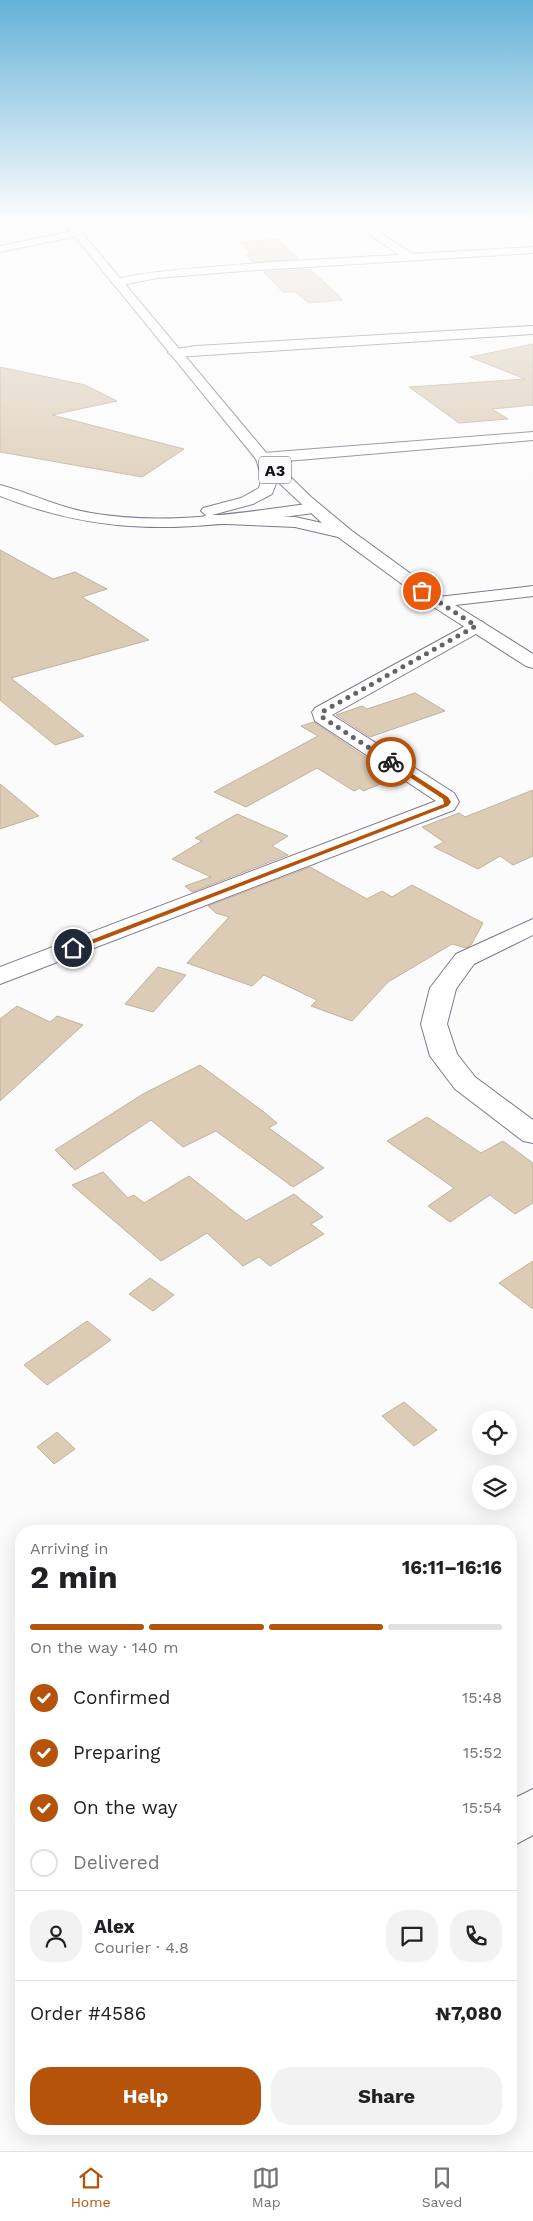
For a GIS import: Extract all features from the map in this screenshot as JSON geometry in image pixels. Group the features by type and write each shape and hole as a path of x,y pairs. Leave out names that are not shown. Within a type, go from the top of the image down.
{"main road":[{"name":"A3","path":"150,322 263,458 310,504 346,534 438,602 533,662"},
{"path":"175,353 196,350 533,330"},
{"path":"205,517 266,492 270,478 263,458 533,436"},
{"path":"0,478 65,503 93,510 295,522 346,534"},
{"path":"0,490 58,510 93,518 156,523 310,504"},
{"path":"438,602 533,591"},
{"path":"0,976 446,805 448,802 446,798 322,717 322,712 476,626"},
{"path":"533,926 465,959 443,988 434,1024 444,1056 465,1083 533,1134"},
{"path":"517,1821 533,1809"}],"building":[{"path":"533,344 533,405 492,409 508,419 459,423 409,387 525,379 470,357"},
{"path":"0,367 85,385 117,401 52,415 184,449 142,477 0,452"},
{"path":"0,550 53,579 75,572 107,589 82,597 149,640 11,678 84,736 55,745 0,700"},
{"path":"415,693 445,711 370,737 336,715 362,706 367,709"},
{"path":"314,722 396,778 363,791 360,788 354,791 317,768 246,807 214,792 318,736 301,726"},
{"path":"0,784 39,816 0,829"},
{"path":"533,790 533,856 513,865 500,856 478,869 434,847 444,842 422,827 459,813 465,817"},
{"path":"237,814 288,836 272,846 288,855 192,892 185,886 211,877 172,859 202,841 195,838"},
{"path":"310,867 367,899 382,891 392,897 412,885 483,923 471,945 466,948 452,944 388,982 352,1021 311,1006 317,1000 264,975 252,986 187,963 229,917 216,913 208,906"},
{"path":"158,967 186,975 153,1012 125,1004"},
{"path":"17,1006 50,1022 57,1016 83,1025 0,1101 0,1019"},
{"path":"200,1065 264,1112 277,1123 269,1128 324,1168 293,1187 216,1131 183,1147 151,1120 75,1170 55,1150 143,1094"},
{"path":"427,1117 481,1153 503,1141 533,1163 533,1203 515,1214 490,1195 450,1222 428,1206 454,1188 387,1141"},
{"path":"103,1172 128,1198 134,1195 144,1203 189,1176 246,1221 294,1194 323,1217 311,1224 324,1234 270,1266 259,1257 243,1266 207,1233 161,1261 72,1185"},
{"path":"533,1261 533,1309 499,1283"},
{"path":"150,1278 174,1295 153,1311 129,1294"},
{"path":"87,1321 111,1340 47,1385 24,1365"},
{"path":"404,1402 437,1430 414,1446 382,1416"},
{"path":"57,1432 75,1449 54,1464 37,1447"}],"way so far":[{"path":"391,762 322,717 322,712 476,626 422,591"}],"route":[{"path":"73,948 446,805 448,802 446,798 391,762"}]}
